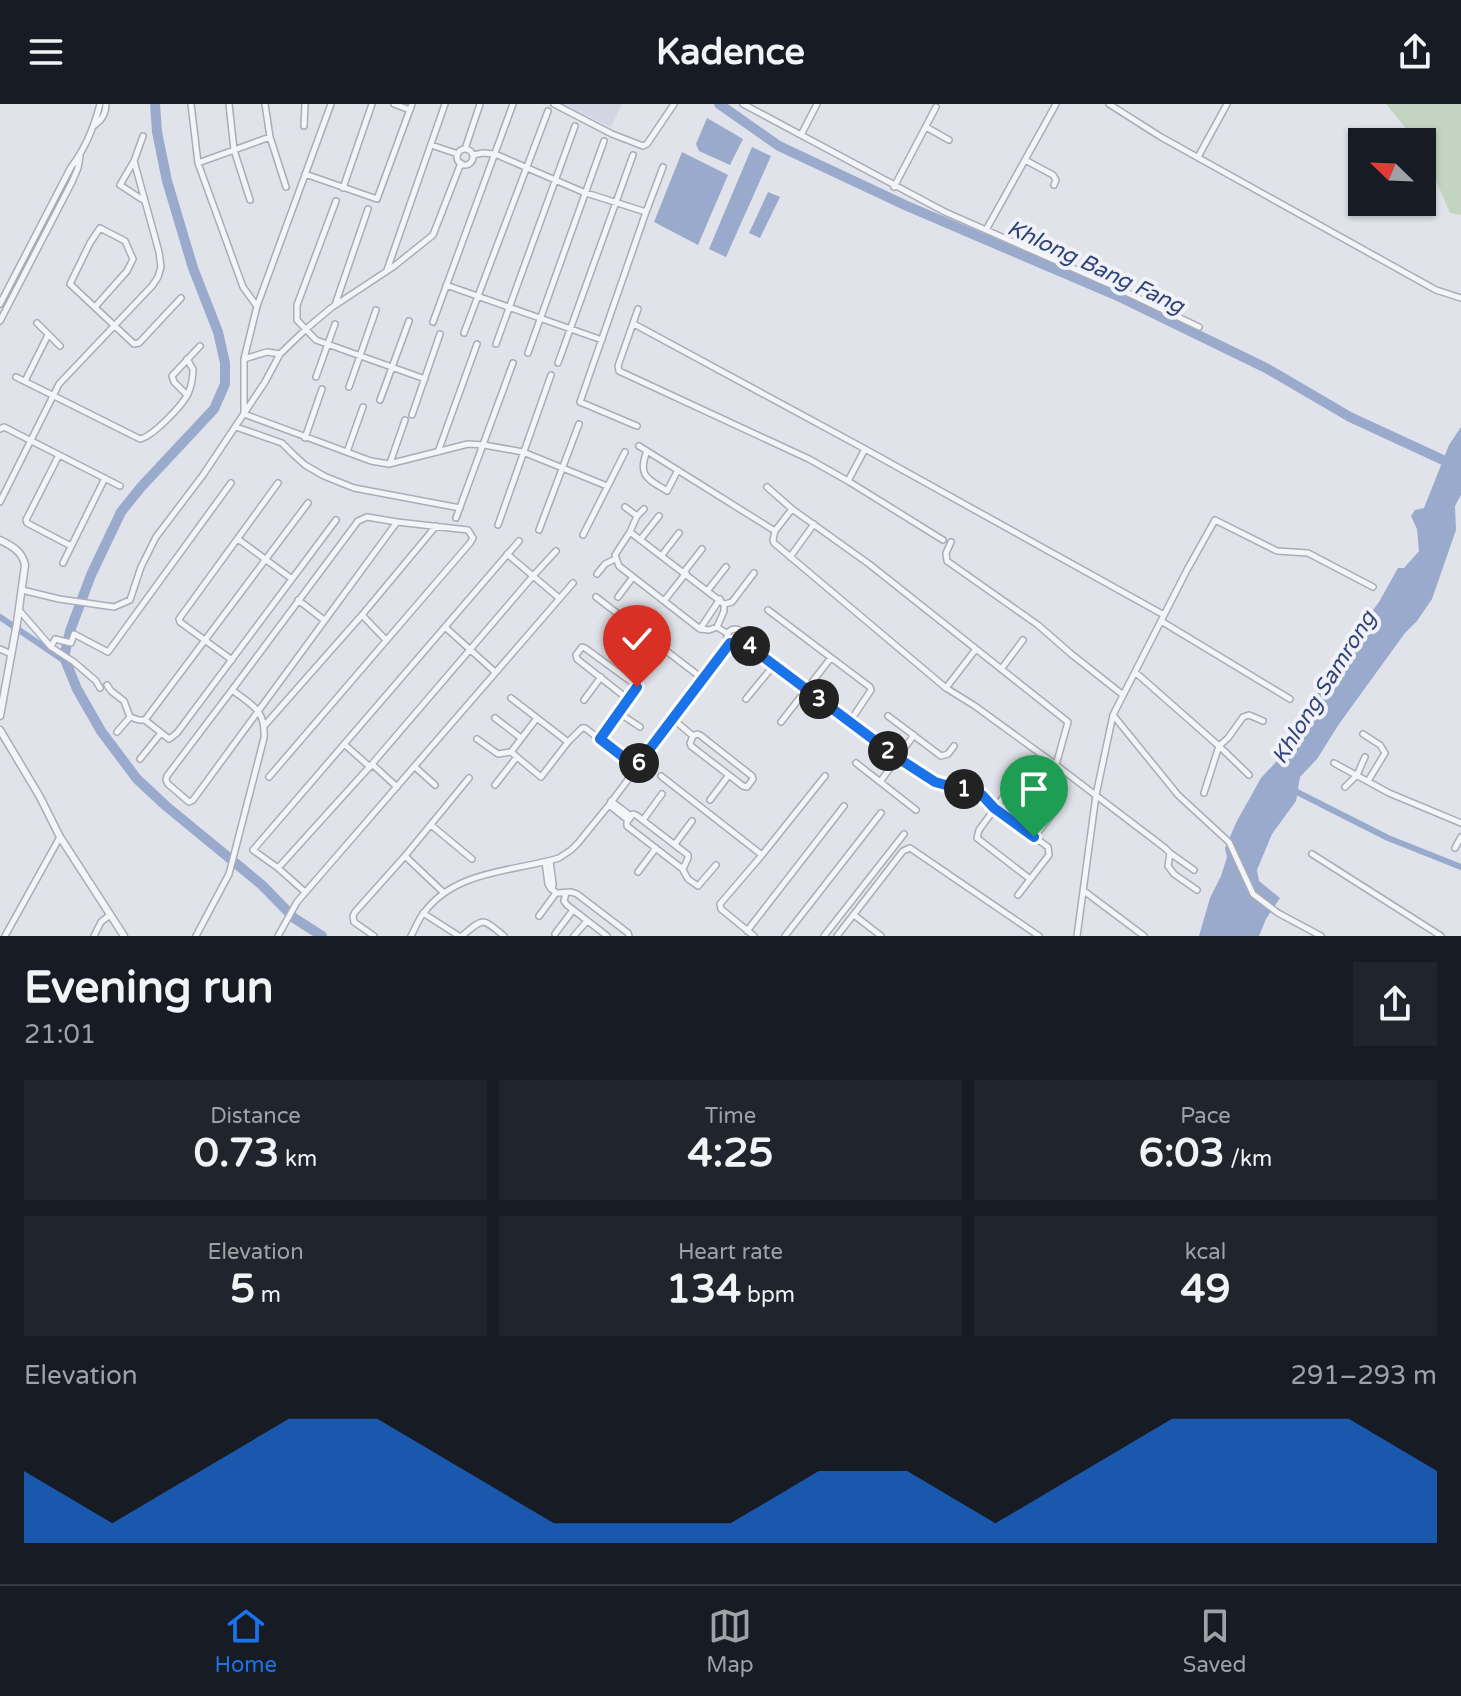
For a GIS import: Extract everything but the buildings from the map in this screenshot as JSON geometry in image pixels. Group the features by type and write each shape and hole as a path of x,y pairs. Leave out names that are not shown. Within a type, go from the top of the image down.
{"street":[{"path":"0,304 69,180 71,167 80,155 103,104"},
{"path":"191,104 198,163 243,287 257,306"},
{"path":"229,104 234,150 250,200"},
{"path":"265,104 270,137 286,187"},
{"path":"304,126 305,104"},
{"path":"244,414 244,359 257,306 331,104"},
{"path":"343,188 372,104"},
{"path":"305,174 377,199 411,107 394,104"},
{"path":"386,271 445,104"},
{"path":"458,154 465,149 480,104"},
{"path":"433,322 513,104"},
{"path":"554,104 643,146 674,104"},
{"path":"743,104 945,212 1199,327"},
{"path":"801,135 817,104"},
{"path":"986,230 1056,104"},
{"path":"1109,104 1122,107 1134,121 1436,290 1461,298"},
{"path":"1198,157 1227,104"},
{"path":"894,187 936,107"},
{"path":"464,333 548,111"},
{"path":"496,344 575,126"},
{"path":"926,127 949,140"},
{"path":"143,136 120,186 144,200"},
{"path":"198,163 270,137"},
{"path":"528,353 604,141"},
{"path":"431,145 458,154"},
{"path":"465,149 473,155"},
{"path":"458,154 461,163"},
{"path":"473,155 495,154 586,193 646,212"},
{"path":"461,163 471,162 473,155"},
{"path":"558,363 633,155"},
{"path":"1025,160 1053,175 1056,180 1054,185"},
{"path":"0,502 59,384 158,277 161,267 159,252 134,161"},
{"path":"22,590 114,607 130,600 141,567 156,537 236,427 280,354 334,306 433,235 461,163"},
{"path":"637,426 580,402 663,167"},
{"path":"336,201 297,305 297,320 316,340 425,379"},
{"path":"334,306 368,209"},
{"path":"95,307 127,271 133,259 125,241 100,228 70,284 134,344 137,345 181,298"},
{"path":"0,321 21,271"},
{"path":"446,285 602,340"},
{"path":"638,309 618,366 619,371 789,450 848,481 943,540"},
{"path":"349,387 376,310"},
{"path":"380,400 409,321"},
{"path":"37,323 60,346"},
{"path":"316,377 335,324"},
{"path":"634,324 865,449 1162,618 1290,699"},
{"path":"412,415 440,334"},
{"path":"25,381 48,335"},
{"path":"438,453 477,344"},
{"path":"187,395 172,378 173,373 200,346"},
{"path":"244,359 267,352 280,354"},
{"path":"16,377 140,439 149,436 187,395 193,369 187,359"},
{"path":"456,518 513,363"},
{"path":"498,525 551,375"},
{"path":"305,438 322,389"},
{"path":"347,452 363,407"},
{"path":"244,414 371,461 389,464 468,444 484,445 523,452 607,486"},
{"path":"389,464 405,420"},
{"path":"539,530 579,424"},
{"path":"0,429 4,427 120,486"},
{"path":"236,427 282,443 305,465 337,482 373,493 460,508"},
{"path":"282,443 289,429"},
{"path":"639,446 775,531"},
{"path":"848,481 865,449"},
{"path":"647,451 643,467 647,479 667,491 678,470"},
{"path":"583,535 625,452"},
{"path":"59,455 26,520 71,546"},
{"path":"63,563 105,478"},
{"path":"51,647 55,639 70,643 74,634 108,652 231,483"},
{"path":"232,660 180,622 179,618 278,483"},
{"path":"767,487 1068,722 1056,765"},
{"path":"145,720 308,503"},
{"path":"625,507 637,516"},
{"path":"630,532 722,602 724,611 717,627 700,629 619,566 615,559 617,551 644,509"},
{"path":"792,509 775,531 774,543 946,688 1056,765 1194,870"},
{"path":"640,540 659,516"},
{"path":"269,777 473,538 472,533 367,517 358,521 166,780 189,802 193,800 397,522"},
{"path":"130,717 145,720 169,739 177,733 336,520"},
{"path":"1077,936 1096,795 1113,715 1215,520 1277,551 1308,553 1373,587"},
{"path":"790,557 814,524"},
{"path":"265,725 436,526"},
{"path":"662,555 679,533"},
{"path":"238,539 293,579"},
{"path":"0,540 22,556 25,565 16,633 2,689 0,716"},
{"path":"305,892 253,850 519,541"},
{"path":"951,542 946,553 947,561 1038,625 1123,695"},
{"path":"664,601 702,549"},
{"path":"278,868 371,766 556,551"},
{"path":"507,554 559,598"},
{"path":"597,574 605,564 615,559"},
{"path":"708,590 726,567"},
{"path":"722,602 732,602 754,573"},
{"path":"618,597 633,577"},
{"path":"278,936 305,892 573,583"},
{"path":"596,597 703,679"},
{"path":"298,600 324,620"},
{"path":"700,629 722,602"},
{"path":"768,610 871,688 855,714"},
{"path":"19,613 51,647 124,701 130,717"},
{"path":"362,615 386,640"},
{"path":"445,627 495,672"},
{"path":"411,936 423,913 444,893 471,878 548,862 571,850 730,643 728,634 717,627"},
{"path":"728,634 738,630 743,636 737,645 730,643"},
{"path":"1002,668 1023,640"},
{"path":"742,641 898,758 935,782 982,795 994,808 1048,847 1049,855 1018,895"},
{"path":"600,739 629,700 637,687 582,647 576,657 629,700"},
{"path":"0,649 11,654"},
{"path":"946,688 976,649"},
{"path":"781,722 830,659"},
{"path":"746,699 774,665"},
{"path":"584,700 613,668"},
{"path":"1135,672 1249,775"},
{"path":"196,936 229,874 264,738 265,725 258,710 232,690"},
{"path":"511,698 568,742"},
{"path":"619,713 640,727"},
{"path":"1113,715 1178,795 1229,842 1253,894 1278,913 1321,936"},
{"path":"1204,793 1219,746 1243,717 1249,715 1263,721"},
{"path":"888,716 941,756 948,754 954,746"},
{"path":"117,732 130,717"},
{"path":"495,718 521,738"},
{"path":"477,739 498,754 511,752 537,718"},
{"path":"673,719 693,736 700,735 753,777 745,787 691,746 693,736"},
{"path":"511,752 541,777 582,728 636,767"},
{"path":"0,730 60,837 124,936"},
{"path":"140,759 161,733"},
{"path":"1363,734 1380,745 1385,753 1368,781"},
{"path":"880,782 914,735"},
{"path":"344,744 397,787"},
{"path":"1345,787 1357,775 1365,757"},
{"path":"495,785 516,758"},
{"path":"856,763 916,810"},
{"path":"1334,763 1389,793 1461,823"},
{"path":"415,767 435,785"},
{"path":"710,800 729,775"},
{"path":"661,776 762,855"},
{"path":"754,936 720,907 825,776"},
{"path":"374,936 354,922 353,916 469,778"},
{"path":"1016,780 979,830 977,838 1030,879"},
{"path":"1014,822 1036,793"},
{"path":"643,820 662,794"},
{"path":"610,803 629,818"},
{"path":"747,931 844,806"},
{"path":"1034,837 1058,807"},
{"path":"785,936 881,813"},
{"path":"682,868 688,856 635,814 629,818 627,826 682,868 696,886 716,865"},
{"path":"675,844 692,821"},
{"path":"431,825 472,859"},
{"path":"824,936 904,834"},
{"path":"5,936 60,837"},
{"path":"1455,848 1461,837"},
{"path":"638,872 656,848"},
{"path":"837,936 903,851 910,848 1039,936"},
{"path":"1170,853 1168,866 1197,890"},
{"path":"1312,854 1441,936"},
{"path":"405,856 444,893"},
{"path":"548,862 548,884 554,891 577,894 629,936"},
{"path":"539,916 554,891"},
{"path":"1084,891 1144,936"},
{"path":"566,893 564,901 606,936"},
{"path":"555,934 573,910"},
{"path":"423,913 461,936 482,921 504,936"},
{"path":"94,936 101,922 110,915"},
{"path":"854,915 881,936"},
{"path":"574,936 587,921"},
{"path":"1020,936 1025,929"}],"shaded area":[{"path":"563,104 622,104 611,127"}],"green space":[{"path":"1386,104 1461,104 1461,215 1450,213 1436,180 1436,128 1406,128"}],"water":[{"path":"707,118 743,139 730,165 699,151 696,144"},
{"path":"752,147 771,156 726,257 709,249"},
{"path":"682,152 728,175 698,245 654,222"},
{"path":"768,192 780,197 760,238 749,233"},
{"name":"Khlong Samrong","path":"1461,427 1461,495 1455,506 1456,530 1432,599 1339,724 1317,759 1300,777 1296,801 1272,834 1257,870 1259,881 1280,898 1259,936 1199,936 1227,857 1225,848 1261,778 1276,762 1292,731 1345,648 1379,602 1398,568 1404,568 1419,551 1417,529 1411,516 1415,510 1424,508 1449,445"}],"waterway":[{"path":"155,104 167,181 193,268 218,332 225,363 225,384 214,409 121,512 91,575 70,631 64,657 77,689 101,731 137,779 262,885 294,918 322,936"},
{"name":"Khlong Bang Fang","path":"719,104 779,146 907,206 1120,297 1266,368 1350,417 1456,466"},
{"path":"0,617 66,662"},
{"path":"1293,790 1388,838 1461,867"}],"route":[{"path":"637,687 600,739 636,767 730,643 737,645 742,641 898,758 935,782 982,795 994,808 1034,837"}]}
